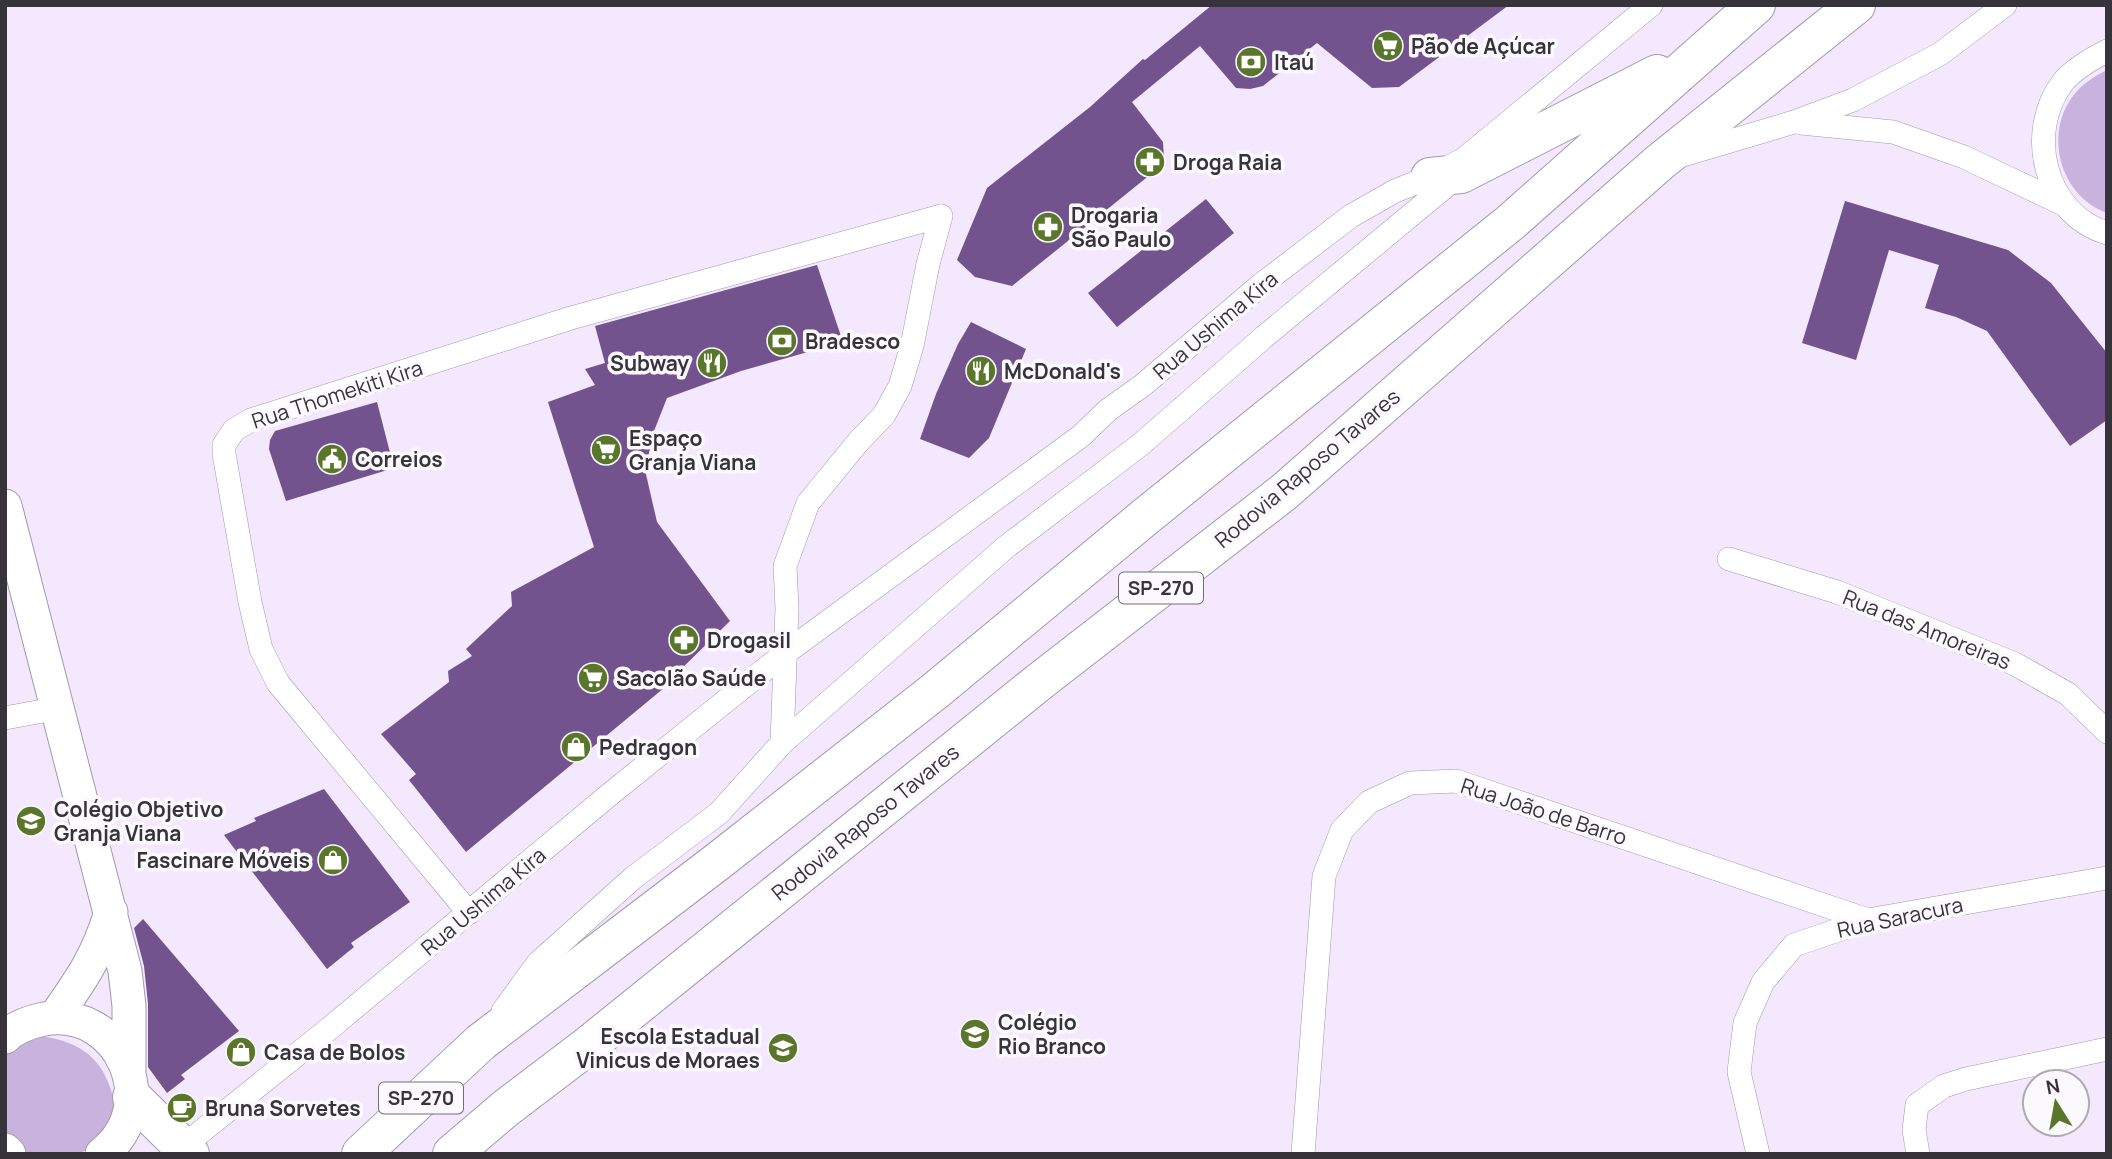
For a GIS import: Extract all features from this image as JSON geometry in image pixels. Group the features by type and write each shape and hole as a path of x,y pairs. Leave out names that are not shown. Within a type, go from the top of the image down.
{"highway":[{"name":"SP-270","path":"361,1154 481,1042 718,862 935,691 1145,517 1511,222 1756,5"},
{"name":"Rodovia Raposo Tavares","path":"452,1154 1039,682 1284,492 1660,163 1856,5"},
{"path":"1445,176 1706,49"},
{"path":"131,1084 186,1151"},
{"path":"471,1154 506,1108"}],"main road":[{"path":"5,506 125,971 129,1006 131,1111 120,1136 102,1154"},
{"path":"55,1017 86,972 102,942 111,912"},
{"path":"5,1037 31,1021 55,1017 79,1021 101,1032 118,1048 131,1084"}],"street":[{"name":"Rua Ushima Kira","path":"186,1151 609,795 784,654 1081,436 1108,410 1143,385 1262,284 1351,216 1395,191 1445,176 1651,5"},
{"path":"1660,163 1794,122 1853,100 1940,54 2005,5"},
{"path":"2107,51 2083,63 2064,81 2050,104 2043,130 2043,156 2051,182 2068,208 2107,249"},
{"path":"1794,122 1894,132 1964,157 2068,208 2097,230 2107,233"},
{"path":"481,1042 538,963 633,878 719,813 782,743 1006,547 1140,444 1445,176"},
{"name":"Rua Thomekiti Kira","path":"470,913 278,683 261,649 226,474 224,445 234,430 251,420 571,318 941,216 928,264 912,346 900,386 884,415 808,503 794,536 785,566 787,608 784,654"},
{"name":"Rua das Amoreiras","path":"1729,559 1837,592 2015,664 2068,694 2107,732"},
{"path":"782,743 784,654"},
{"path":"5,718 59,708"},
{"name":"Rua João de Barro","path":"1303,1154 1324,876 1342,830 1369,802 1410,783 1456,781 1868,920"},
{"name":"Rua Saracura","path":"1758,1154 1739,1072 1745,1023 1762,982 1794,945 1868,920 2107,878"},
{"path":"1918,1154 1914,1130 1917,1105 1944,1086 2107,1049"}],"shaded area":[{"path":"2107,70 2107,213 2091,205 2078,193 2068,179 2058,146 2059,128 2073,96 2088,81"},
{"path":"42,1036 76,1046 98,1064 105,1075 119,1123 106,1142 77,1154 18,1154 5,1146 5,1049"}],"building":[{"path":"1212,5 1509,5 1399,87 1372,88 1317,43 1263,86 1236,88 1200,46 1132,102 1163,142 1164,159 1156,170 1012,286 975,277 957,260 987,188 1090,107 1143,59"},
{"path":"1206,199 1234,233 1117,327 1088,293"},
{"path":"1845,201 2008,250 2051,283 2107,353 2107,420 2070,446 1987,331 1956,317 1925,308 1939,265 1889,250 1856,360 1802,343"},
{"path":"817,265 843,342 741,371 667,398 654,431 645,470 657,522 730,621 669,681 670,683 466,852 409,780 416,774 381,734 449,682 448,671 472,656 466,649 512,606 511,592 594,547 548,402 595,385 585,369 605,363 595,326"},
{"name":"McDonald's","path":"971,322 1026,349 989,438 969,458 920,439 936,394"},
{"name":"Correios","path":"377,402 394,468 286,501 269,449 275,431"},
{"name":"Fascinare Móveis","path":"324,789 410,902 351,943 354,947 327,969 224,835 256,821 254,818"},
{"path":"143,919 239,1031 181,1075 185,1079 167,1093 148,1067 148,1004 144,966 134,928"}],"place":[{"name":"Pão de Açúcar","path":"1388,46"},
{"name":"Itaú","path":"1251,62"},
{"name":"Droga Raia","path":"1150,162"},
{"name":"Drogaria São Paulo","path":"1048,227"},
{"name":"Bradesco","path":"782,341"},
{"name":"Subway","path":"712,363"},
{"name":"McDonald's","path":"981,371"},
{"name":"Espaço Granja Viana","path":"606,450"},
{"name":"Correios","path":"332,459"},
{"name":"Drogasil","path":"684,640"},
{"name":"Sacolão Saúde","path":"593,678"},
{"name":"Pedragon","path":"576,747"},
{"name":"Colégio Objetivo Granja Viana","path":"31,821"},
{"name":"Fascinare Móveis","path":"333,860"},
{"name":"Colégio Rio Branco","path":"975,1034"},
{"name":"Escola Estadual Vinicus de Moraes","path":"783,1048"},
{"name":"Casa de Bolos","path":"241,1052"},
{"name":"Bruna Sorvetes","path":"182,1108"}]}
